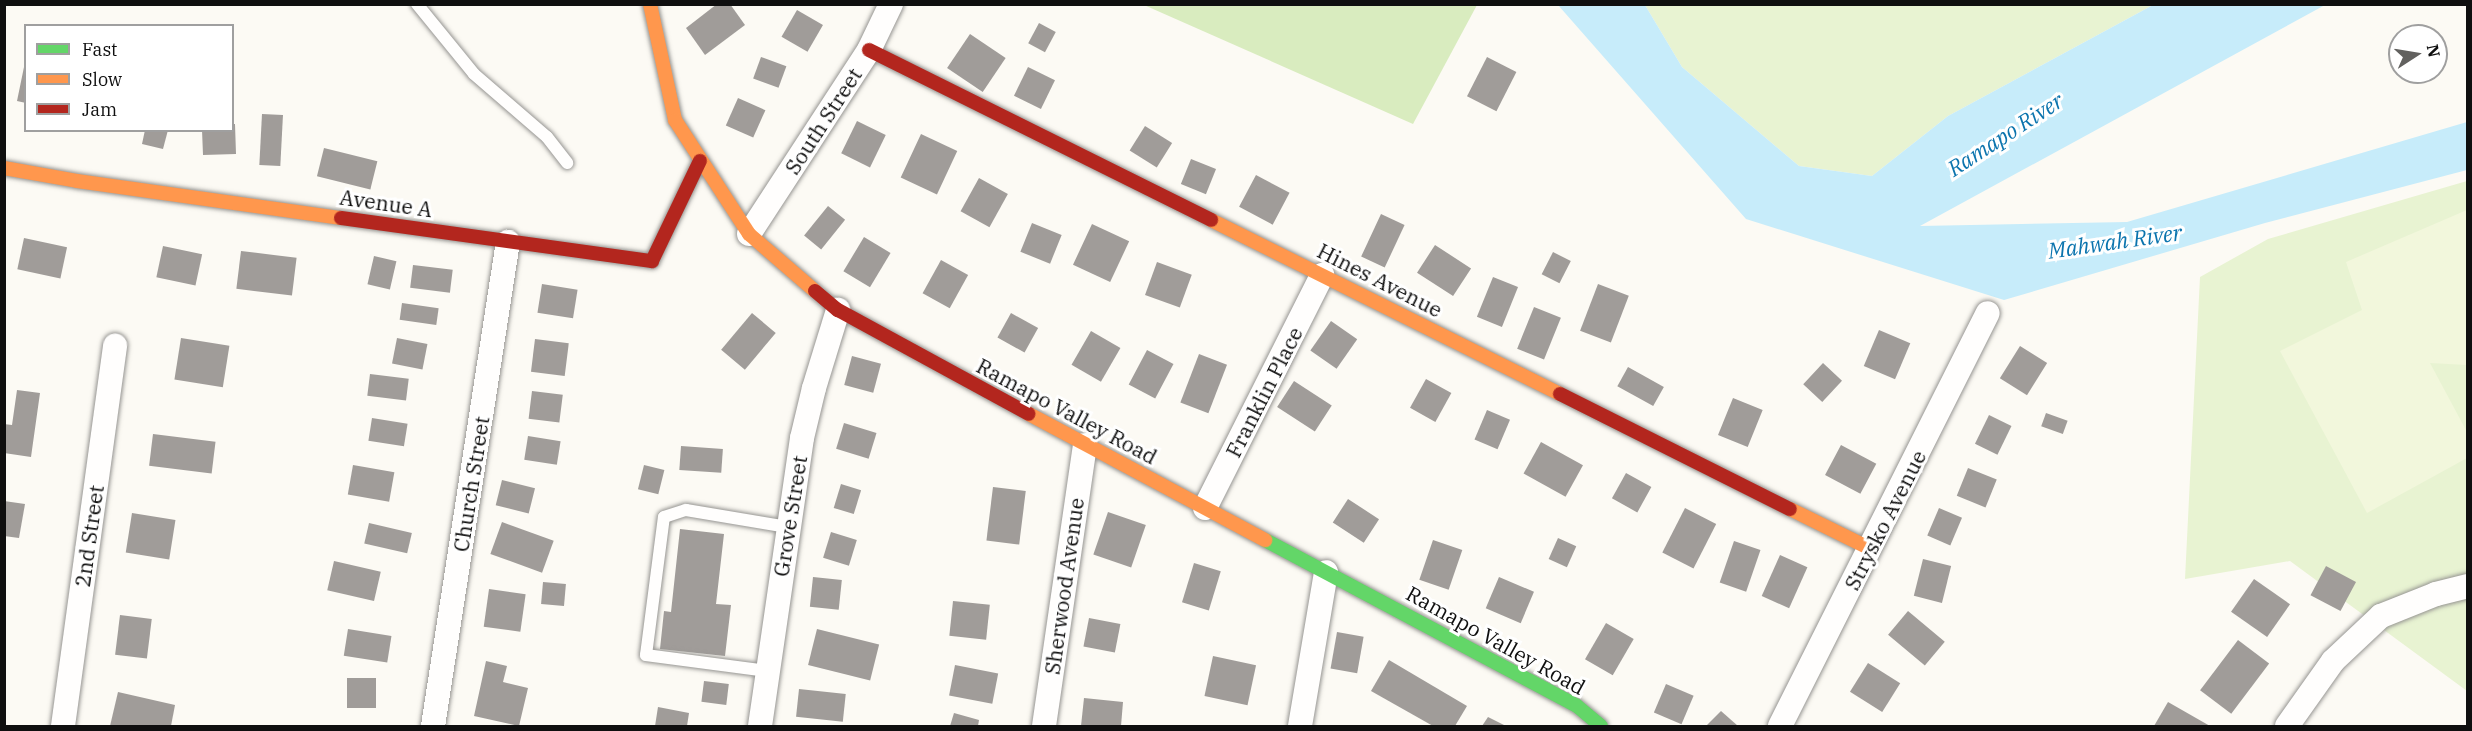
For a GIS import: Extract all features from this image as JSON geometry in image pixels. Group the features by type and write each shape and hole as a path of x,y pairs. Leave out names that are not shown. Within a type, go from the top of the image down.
{"street":[{"name":"Ramapo Valley Road","path":"650,4 675,120 700,161 749,234 838,310 1085,445 1577,706 1601,726"},
{"name":"South Street","path":"749,234 869,50 891,4"},
{"name":"Hines Avenue","path":"869,50 1871,549"},
{"name":"Avenue A","path":"4,168 88,183 652,261 700,161"},
{"name":"Church Street","path":"433,726 508,242"},
{"name":"Franklin Place","path":"1205,508 1322,275"},
{"name":"Grove Street","path":"760,726 804,428 838,310"},
{"name":"Strysko Avenue","path":"1780,726 1988,313"},
{"name":"2nd Street","path":"63,726 115,346"},
{"name":"Sherwood Avenue","path":"1044,726 1085,445"},
{"path":"1300,726 1326,572"},
{"path":"2288,726 2333,661 2381,616 2436,594 2468,586"}],"lane":[{"path":"417,4 474,74 547,137 567,163"},
{"path":"767,671 645,656 664,518 686,510 788,527"}],"green space":[{"path":"1144,5 1477,5 1413,124"},
{"path":"1645,5 2153,5 1948,116 1872,176 1799,166 1682,67"},
{"path":"2467,181 2467,691 2290,561 2185,579 2200,277 2268,239"},
{"path":"2467,210 2467,365 2430,363 2467,432 2467,458 2367,513 2280,351 2362,310 2346,262"}],"water":[{"path":"1558,5 1645,5 1682,67 1799,166 1872,176 1948,116 2153,5 2325,5 1920,226 2127,222 2467,122 2467,170 2265,223 2004,300 1746,219"}],"building":[{"path":"717,4 730,4 745,25 705,55 686,28"},
{"path":"797,10 823,25 807,52 782,37"},
{"path":"1039,23 1056,32 1045,52 1028,43"},
{"path":"970,34 1006,58 983,92 947,68"},
{"path":"761,57 786,66 779,88 753,79"},
{"path":"1487,57 1516,72 1496,111 1467,96"},
{"path":"24,67 24,103 17,101"},
{"path":"1028,67 1055,80 1041,109 1014,96"},
{"path":"738,98 765,110 753,138 726,125"},
{"path":"262,114 283,115 280,166 259,165"},
{"path":"857,121 886,135 870,167 841,153"},
{"path":"235,124 236,154 203,155 202,132 234,132"},
{"path":"1145,126 1172,143 1157,168 1130,151"},
{"path":"145,132 167,132 163,149 142,144"},
{"path":"921,134 957,151 937,194 901,178"},
{"path":"324,148 377,161 370,189 317,176"},
{"path":"1191,159 1216,169 1206,194 1181,184"},
{"path":"1256,175 1290,193 1273,225 1239,207"},
{"path":"979,178 1008,194 989,227 961,211"},
{"path":"828,206 845,220 821,249 804,236"},
{"path":"1381,214 1405,225 1385,268 1361,257"},
{"path":"1032,223 1062,235 1050,264 1020,252"},
{"path":"1092,224 1129,241 1110,282 1073,265"},
{"path":"864,237 891,253 870,287 843,271"},
{"path":"24,238 67,247 60,278 17,269"},
{"path":"1435,245 1471,268 1453,296 1417,273"},
{"path":"163,246 202,254 195,286 156,277"},
{"path":"241,251 297,258 292,296 236,289"},
{"path":"1553,252 1571,261 1559,283 1542,274"},
{"path":"374,256 396,261 390,289 367,284"},
{"path":"941,260 968,275 950,308 923,293"},
{"path":"1157,262 1192,275 1180,308 1145,295"},
{"path":"413,265 453,270 450,293 410,288"},
{"path":"1493,277 1518,287 1502,327 1477,317"},
{"path":"542,284 578,290 573,318 537,313"},
{"path":"1598,284 1629,296 1611,343 1580,331"},
{"path":"402,303 439,308 436,325 400,320"},
{"path":"1534,307 1561,318 1544,360 1517,349"},
{"path":"752,313 776,333 745,370 721,350"},
{"path":"1011,313 1038,328 1025,353 997,337"},
{"path":"1331,321 1357,339 1337,369 1310,350"},
{"path":"1879,330 1910,343 1895,379 1864,366"},
{"path":"1091,331 1120,348 1101,382 1072,365"},
{"path":"181,338 229,346 223,387 174,379"},
{"path":"397,338 427,344 422,369 392,364"},
{"path":"535,339 569,343 565,376 531,372"},
{"path":"2020,346 2047,363 2027,395 2000,378"},
{"path":"1147,350 1173,364 1155,399 1129,384"},
{"path":"1199,354 1227,365 1208,413 1180,403"},
{"path":"852,356 881,364 873,393 844,385"},
{"path":"1823,363 1842,381 1822,402 1803,384"},
{"path":"1628,367 1664,387 1653,406 1617,386"},
{"path":"370,374 409,379 406,401 367,396"},
{"path":"1426,379 1451,393 1435,422 1410,408"},
{"path":"1294,381 1332,406 1315,432 1277,407"},
{"path":"17,390 40,393 31,457 4,453 4,424 12,425"},
{"path":"532,391 563,395 559,423 529,419"},
{"path":"1733,398 1763,410 1748,447 1718,435"},
{"path":"1487,410 1510,420 1498,449 1474,439"},
{"path":"2046,413 2068,421 2063,434 2041,426"},
{"path":"1989,415 2011,426 1997,455 1975,444"},
{"path":"372,418 408,424 404,446 368,441"},
{"path":"844,423 877,433 869,459 836,449"},
{"path":"153,434 216,442 212,473 149,466"},
{"path":"528,436 561,441 557,465 524,460"},
{"path":"1541,442 1583,465 1566,497 1524,473"},
{"path":"1841,445 1876,464 1860,494 1825,475"},
{"path":"681,446 723,449 721,473 679,470"},
{"path":"353,465 394,472 389,502 348,495"},
{"path":"644,465 664,470 658,494 638,489"},
{"path":"1968,468 1997,480 1986,507 1957,496"},
{"path":"1626,473 1651,487 1637,512 1612,498"},
{"path":"502,480 535,488 529,513 496,505"},
{"path":"841,484 861,490 854,514 834,508"},
{"path":"993,487 1026,491 1019,545 986,541"},
{"path":"1348,499 1379,519 1364,543 1333,522"},
{"path":"4,501 25,504 19,538 4,536"},
{"path":"1685,508 1716,524 1693,568 1662,553"},
{"path":"1939,508 1962,518 1950,545 1927,536"},
{"path":"1108,512 1146,525 1131,568 1093,555"},
{"path":"132,513 175,520 169,559 126,553"},
{"path":"502,522 554,541 542,573 490,554"},
{"path":"369,523 412,533 407,553 364,543"},
{"path":"680,529 724,534 716,604 731,605 725,656 660,649 664,611 671,612"},
{"path":"831,532 857,540 849,566 823,558"},
{"path":"1558,538 1576,546 1567,567 1549,559"},
{"path":"1433,540 1462,550 1449,590 1419,580"},
{"path":"1734,541 1760,550 1746,592 1720,583"},
{"path":"1780,555 1807,567 1789,608 1762,596"},
{"path":"1923,559 1951,566 1942,603 1914,596"},
{"path":"334,561 381,572 374,601 327,590"},
{"path":"1194,563 1221,571 1209,610 1182,602"},
{"path":"2326,566 2356,582 2341,611 2311,595"},
{"path":"813,577 842,580 839,610 810,607"},
{"path":"1499,577 1534,592 1521,623 1486,608"},
{"path":"2254,579 2290,604 2267,637 2231,612"},
{"path":"543,582 566,584 564,606 541,604"},
{"path":"489,589 526,594 520,632 484,627"},
{"path":"953,601 990,605 986,640 949,636"},
{"path":"1908,611 1945,642 1925,666 1888,635"},
{"path":"120,615 152,619 147,659 115,655"},
{"path":"1089,618 1120,624 1115,653 1083,646"},
{"path":"1606,623 1634,639 1613,675 1585,659"},
{"path":"348,629 391,636 387,663 344,656"},
{"path":"817,629 879,644 870,680 808,665"},
{"path":"1337,632 1364,637 1357,673 1331,668"},
{"path":"2238,640 2269,663 2231,714 2200,690"},
{"path":"1213,656 1256,665 1248,705 1204,696"},
{"path":"1389,660 1467,706 1455,726 1433,726 1371,691"},
{"path":"486,661 507,666 503,682 528,688 519,726 474,716"},
{"path":"1868,663 1900,683 1882,712 1850,692"},
{"path":"955,665 998,673 992,704 949,695"},
{"path":"347,678 376,678 376,708 347,708"},
{"path":"704,681 729,684 726,705 701,702"},
{"path":"1666,684 1694,696 1682,724 1654,713"},
{"path":"799,689 846,694 843,722 796,717"},
{"path":"118,692 175,705 171,726 110,726"},
{"path":"1084,698 1123,702 1121,726 1081,726"},
{"path":"2168,702 2210,726 2154,726"},
{"path":"658,707 689,713 687,726 655,726"},
{"path":"1721,711 1738,726 1706,726"},
{"path":"954,713 979,720 978,726 950,726"},
{"path":"1488,717 1506,726 1482,726"}],"traffic: fast":[{"path":"1265,540 1577,706 1601,726"}],"traffic: slow":[{"path":"650,4 675,120 749,234 815,291"},
{"path":"4,168 77,181 341,218"},
{"path":"1211,220 1560,394"},
{"path":"1029,414 1265,540"},
{"path":"1790,509 1871,549"}],"traffic: jam":[{"path":"869,50 1211,220"},
{"path":"341,218 652,261 700,161"},
{"path":"815,291 838,310 1029,414"},
{"path":"1560,394 1790,509"}],"water label":[{"name":"Ramapo River","path":"2005,134"},
{"name":"Mahwah River","path":"2115,241"}]}
